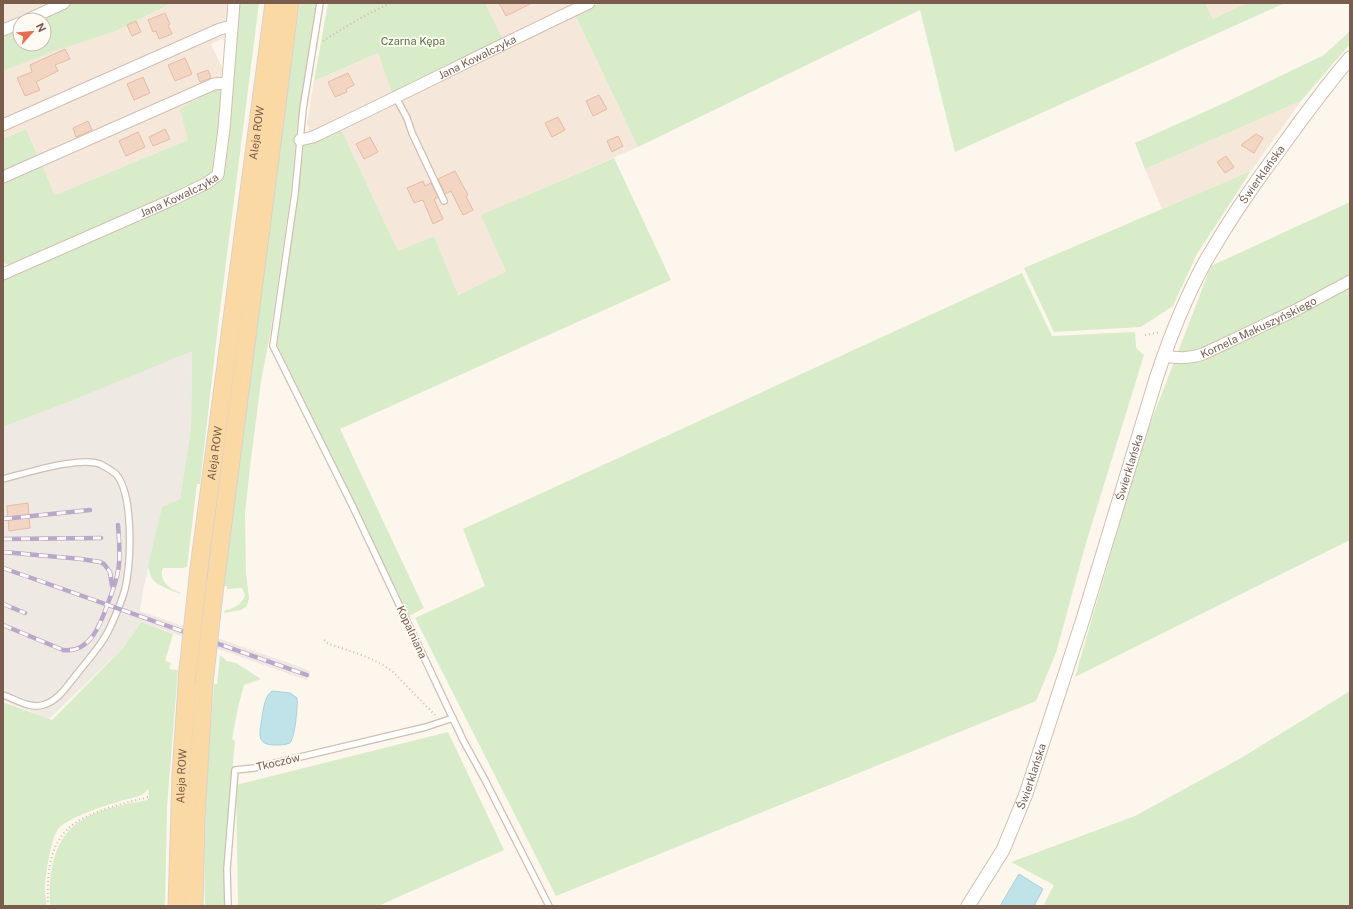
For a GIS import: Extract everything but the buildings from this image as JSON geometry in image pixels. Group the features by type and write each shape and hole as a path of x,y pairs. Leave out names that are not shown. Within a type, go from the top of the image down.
{"main road":[{"name":"Aleja ROW","path":"177,906 180,790 188,670 199,568 222,406 251,168 274,3"},
{"name":"Aleja ROW","path":"194,906 197,783 204,683 215,585 290,3"}],"street":[{"path":"44,12 64,3"},
{"name":"Jana Kowalczyka","path":"3,274 174,199 208,183 218,174 224,129 234,3"},
{"name":"Jana Kowalczyka","path":"300,140 313,137 396,98 469,60 589,3"},
{"path":"3,125 220,29 232,26"},
{"name":"Świerklańska","path":"968,906 1003,850 1026,794 1083,619 1163,356 1192,287 1229,222 1313,103 1350,58"},
{"path":"3,177 214,84 227,83"},
{"name":"Kornela Makuszyńskiego","path":"1163,356 1188,358 1203,354 1296,310 1350,281"}],"lane":[{"name":"Kopalniana","path":"320,3 303,110 295,193 273,346 354,507 463,740 549,906"},
{"path":"396,98 407,118 412,133 444,201"},
{"path":"3,479 73,462 99,464 109,469 116,475 123,488 127,503 130,535 130,562 125,590 112,624 103,641 61,693 52,701 43,705 33,706 3,695"},
{"name":"Tkoczów","path":"228,906 227,869 235,770 279,762 419,729 453,718"}],"path":[{"path":"313,48 357,20 390,3"},
{"path":"324,640 329,644 377,661 392,671 434,714 440,723"},
{"path":"48,906 47,885 49,865 55,848 64,832 74,822 86,815 104,808 148,796"}],"shaded area":[{"path":"3,3 74,3 52,13 12,12 12,32 3,36"},
{"path":"172,3 238,3 246,27 211,44 232,89 188,140 55,195 26,129 3,139 3,71 61,49 116,31"},
{"path":"485,3 579,3 571,7 638,147 482,215 506,273 457,295 434,236 398,251 341,129 313,142 307,123 314,81 378,53 392,92 503,39"},
{"path":"1205,3 1247,3 1213,19"},
{"path":"1301,101 1251,171 1162,209 1145,169"},
{"path":"192,350 191,428 180,499 162,508 143,591 140,611 306,669 310,672 307,680 141,622 123,648 49,719 3,700 3,427 76,399"}],"green space":[{"path":"74,3 172,3 116,31 61,49 3,71 3,36 12,32 12,52 52,52 52,13"},
{"path":"237,3 259,3 218,326 200,484 197,484 187,567 163,568 162,572 162,577 166,584 181,594 156,583 151,576 148,566 162,507 180,499 191,428 192,351 76,399 3,427 3,279 25,269 3,263 3,139 26,129 55,195 188,140 180,109 227,83 214,183 222,179"},
{"path":"300,3 316,3 297,127 290,199 270,335 261,381 250,467 245,513 246,573 249,598 247,606 241,610 224,613 225,610 240,603 245,595 242,588 227,589 227,586 224,586 286,100"},
{"name":"Czarna Kępa","path":"328,3 485,3 503,39 392,93 378,53 314,81"},
{"path":"600,3 1205,3 1213,19 1247,3 1285,3 955,152 920,10 638,147 575,15"},
{"path":"1350,31 1350,44 1301,101 1145,169 1135,143 1222,104 1324,55"},
{"path":"341,129 398,251 434,236 458,295 506,272 481,215 614,158 671,280 340,429 424,608 409,616 277,345 304,145"},
{"path":"1251,171 1197,254 1173,306 1141,327 1054,332 1024,268"},
{"path":"1350,202 1350,540 1075,677 1144,440 1211,266"},
{"path":"1022,273 1052,336 1135,332 1136,348 1144,355 1086,543 1056,653 1036,701 556,896 415,618 485,586 463,529"},
{"path":"215,502 218,502 207,595 203,594"},
{"path":"141,622 173,634 165,661 171,663 169,669 178,670 167,807 165,906 50,906 50,881 52,868 59,845 66,834 74,825 92,815 115,807 147,800 149,797 148,789 146,792 137,797 80,815 59,828 51,846 48,864 45,887 47,906 3,906 3,702 52,720 123,648"},
{"path":"220,655 227,661 236,663 261,679 244,685 232,739 235,741 225,854 225,906 205,906 205,823 208,767 214,684 217,684"},
{"path":"1350,691 1350,906 1043,906 1054,885 1011,862 1135,816 1241,758"},
{"path":"448,732 504,850 378,906 238,906 236,785"}],"water":[{"path":"272,691 290,693 297,698 295,728 292,740 288,744 279,745 264,743 260,737 260,728 265,703 267,696"},
{"path":"1019,874 1043,889 1034,906 1000,906"}],"railway":[{"path":"3,519 90,510"},
{"path":"3,625 63,650 72,650 87,642 98,628 116,579 120,548 118,525"},
{"path":"3,539 101,538"},
{"path":"3,552 100,562 104,564 110,572 112,586"},
{"path":"3,568 307,675"},
{"path":"3,604 25,613"}]}
